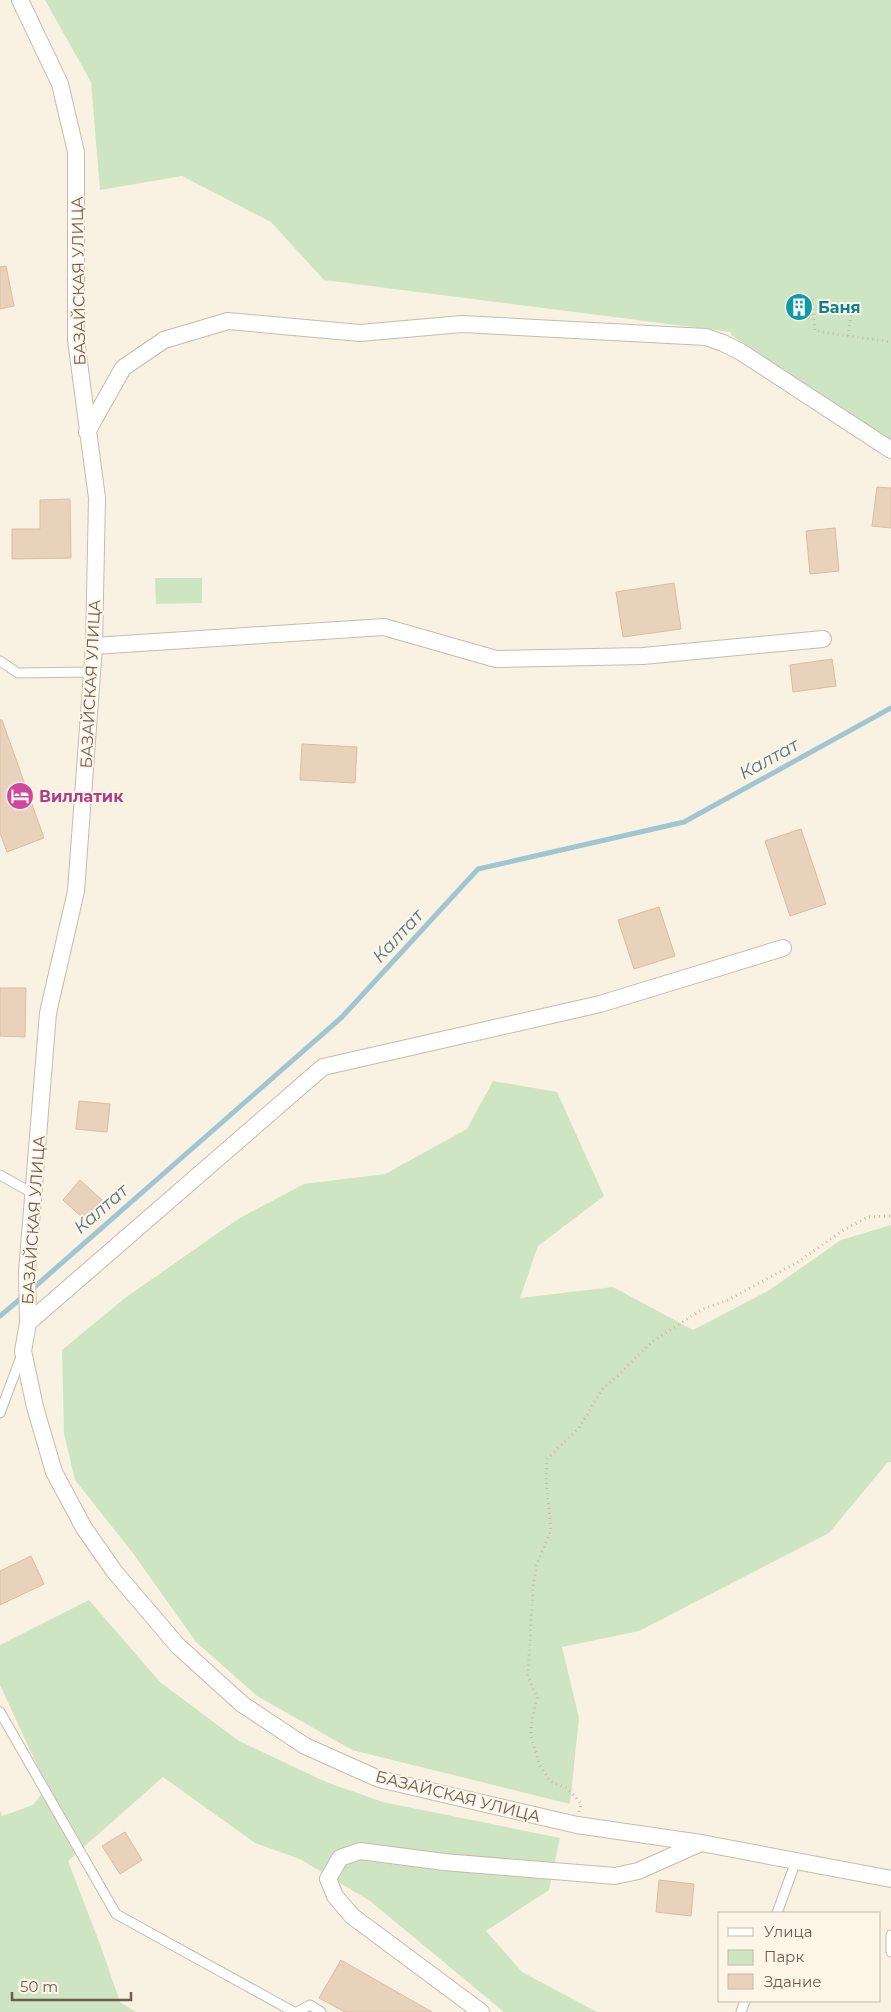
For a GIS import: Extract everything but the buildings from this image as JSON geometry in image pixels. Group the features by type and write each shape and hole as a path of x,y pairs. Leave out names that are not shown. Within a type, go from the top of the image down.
{"street":[{"name":"БАЗАЙСКАЯ УЛИЦА","path":"20,0 60,84 76,152 76,340 96,498 94,646 76,891 48,1013 27,1272 27,1318 23,1351 35,1407 54,1472 84,1528 114,1571 178,1646 242,1704 305,1746 379,1779 577,1824 700,1843 891,1880"},
{"path":"87,432 123,368 164,340 228,321 360,333 462,324 706,337 723,342 741,352 891,450"},
{"path":"94,646 384,627 496,659 643,656 823,639"},
{"path":"27,1318 322,1067 600,1004 783,948"},
{"path":"482,2012 352,1916 335,1896 328,1879 340,1858 360,1851 444,1862 616,1876 638,1871 700,1843"}],"lane":[{"path":"0,661 18,673 92,672"},
{"path":"0,1175 34,1194"},
{"path":"0,1413 23,1351"},
{"path":"0,1712 116,1914 295,2012 310,2005 321,2012"},
{"path":"777,1912 796,1861"},
{"path":"891,1935 891,1952"}],"path":[{"path":"812,299 815,332 891,342"},
{"path":"848,336 851,315"},
{"path":"577,1824 580,1804 566,1788 550,1781 540,1766 531,1736 537,1698 528,1676 533,1588 536,1566 551,1530 546,1480 547,1458 579,1428 603,1388 653,1341 701,1310 730,1298 798,1262 842,1231 868,1217 891,1216"}],"green space":[{"path":"45,0 891,0 891,440 731,335 731,332 324,280 271,222 182,176 100,190 91,82"},
{"path":"155,578 202,578 202,603 156,604"},
{"path":"493,1081 557,1092 604,1196 538,1246 520,1298 613,1287 693,1330 768,1291 841,1240 891,1225 891,1462 887,1463 829,1533 639,1631 562,1647 579,1718 570,1804 352,1750 257,1696 196,1642 132,1552 75,1480 64,1434 62,1350 125,1298 238,1219 304,1184 385,1174 467,1129"},
{"path":"89,1600 160,1682 239,1741 326,1782 383,1802 560,1838 549,1890 486,1931 522,1972 597,2012 504,2012 370,1901 300,1859 255,1843 163,1777 68,1861 120,2002 136,2012 0,2012 0,1810 2,1816 33,1805 47,1787 0,1685 0,1645"}],"waterway":[{"name":"Калтат","path":"31,1290 342,1017 478,869 684,822 891,708"},
{"name":"Калтат","path":"0,1316 25,1295"}],"place":[{"name":"Баня","path":"799,307"},
{"name":"Виллатик","path":"20,796"}]}
